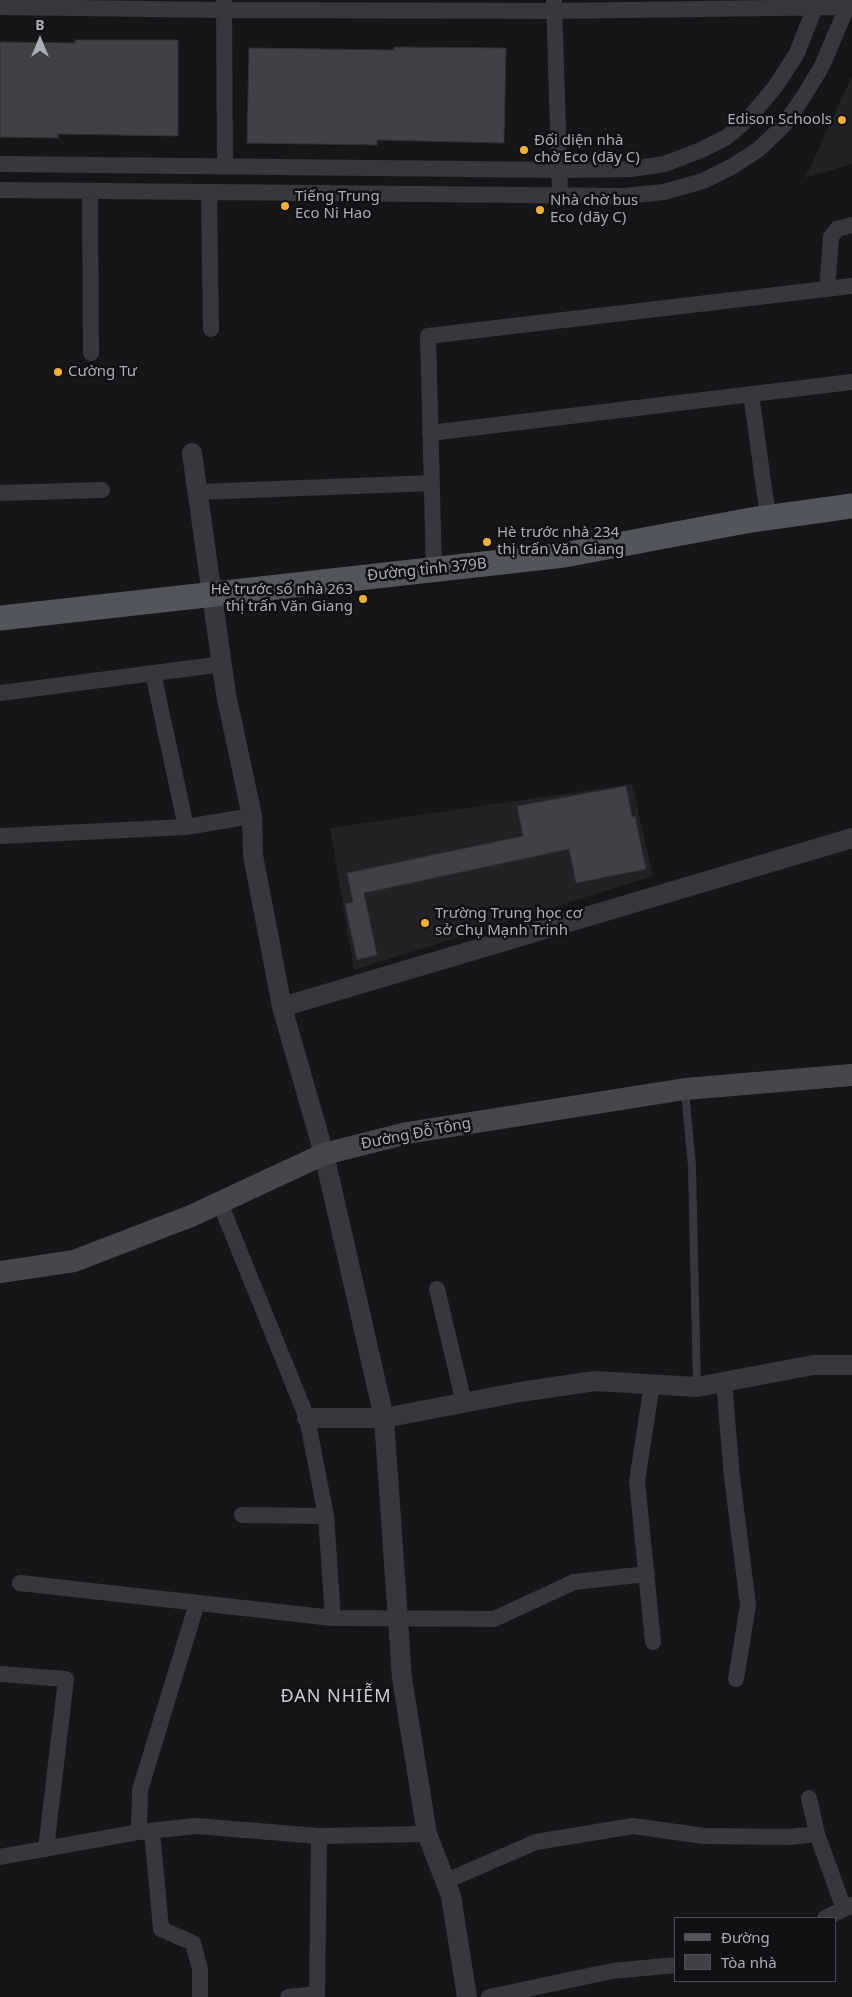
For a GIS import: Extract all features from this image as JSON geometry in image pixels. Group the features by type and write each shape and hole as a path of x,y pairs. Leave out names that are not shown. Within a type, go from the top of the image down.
{"main road":[{"name":"Đường tỉnh 379B","path":"0,618 564,555 768,517 852,506"},
{"name":"Đường Đỗ Tông","path":"0,1272 74,1261 190,1216 324,1154 407,1133 684,1089 852,1075"}],"street":[{"path":"0,164 560,170 631,169 666,164 727,137 750,117 775,87 796,55 816,4"},
{"path":"0,7 848,4 822,66 783,126 752,153 703,181 664,192 625,196 0,190"},
{"path":"224,5 225,167"},
{"path":"554,6 560,195"},
{"path":"90,191 91,353"},
{"path":"209,192 211,329"},
{"path":"827,289 831,237 837,229 852,225"},
{"path":"434,569 428,336 852,286"},
{"path":"430,433 852,382"},
{"path":"751,394 768,517"},
{"path":"192,453 226,694 252,816 253,855 282,1007 324,1154 384,1418 402,1678 426,1834 451,1896 467,1997"},
{"path":"198,492 432,483"},
{"path":"0,493 102,490"},
{"path":"0,692 223,664"},
{"path":"153,673 186,827"},
{"path":"0,836 186,827 252,816"},
{"path":"282,1007 852,838"},
{"path":"220,1203 307,1418 326,1516 333,1618"},
{"path":"437,1289 464,1403"},
{"path":"307,1418 384,1418 520,1392 595,1381 697,1387 813,1365 852,1365"},
{"path":"724,1382 732,1477 748,1605 736,1679"},
{"path":"652,1384 637,1481 654,1642"},
{"path":"242,1515 326,1516"},
{"path":"20,1583 333,1618 494,1619 574,1582 647,1574"},
{"path":"196,1603 162,1724 140,1790 161,1929 193,1943 200,1968 200,1997"},
{"path":"0,1674 66,1679 46,1848"},
{"path":"809,1798 817,1834 848,1907 827,1917"},
{"path":"0,1857 145,1832 196,1826 319,1836 426,1834"},
{"path":"446,1881 536,1842 633,1826 704,1836 789,1837 817,1834"},
{"path":"288,1997 317,1994 319,1836"},
{"path":"489,1997 612,1971 674,1965"}],"lane":[{"path":"684,1089 692,1166 697,1387"}],"shaded area":[{"name":"Edison Schools","path":"852,76 852,164 805,178"},
{"name":"Trường Trung học cơ sở Chụ Mạnh Trinh","path":"632,784 653,876 354,970 330,828"}],"building":[{"path":"75,40 178,40 178,136 58,134 58,138 0,137 0,42 75,43"},
{"path":"394,47 506,48 504,143 377,140 377,145 247,143 249,48 394,50"},
{"path":"626,786 632,817 635,816 646,869 576,883 569,849 364,893 377,955 357,960 345,904 353,902 347,873 523,836 517,806"}],"place":[{"name":"Edison Schools","path":"842,120"},
{"name":"Đối diện nhà chờ Eco (dãy C)","path":"524,150"},
{"name":"Tiếng Trung Eco Ni Hao","path":"285,206"},
{"name":"Nhà chờ bus Eco (dãy C)","path":"540,210"},
{"name":"Cường Tư","path":"58,372"},
{"name":"Hè trước nhà 234 thị trấn Văn Giang","path":"487,542"},
{"name":"Hè trước số nhà 263 thị trấn Văn Giang","path":"363,599"},
{"name":"Trường Trung học cơ sở Chụ Mạnh Trinh","path":"425,923"}],"district":[{"name":"ĐAN NHIỄM","path":"336,1697"}]}
